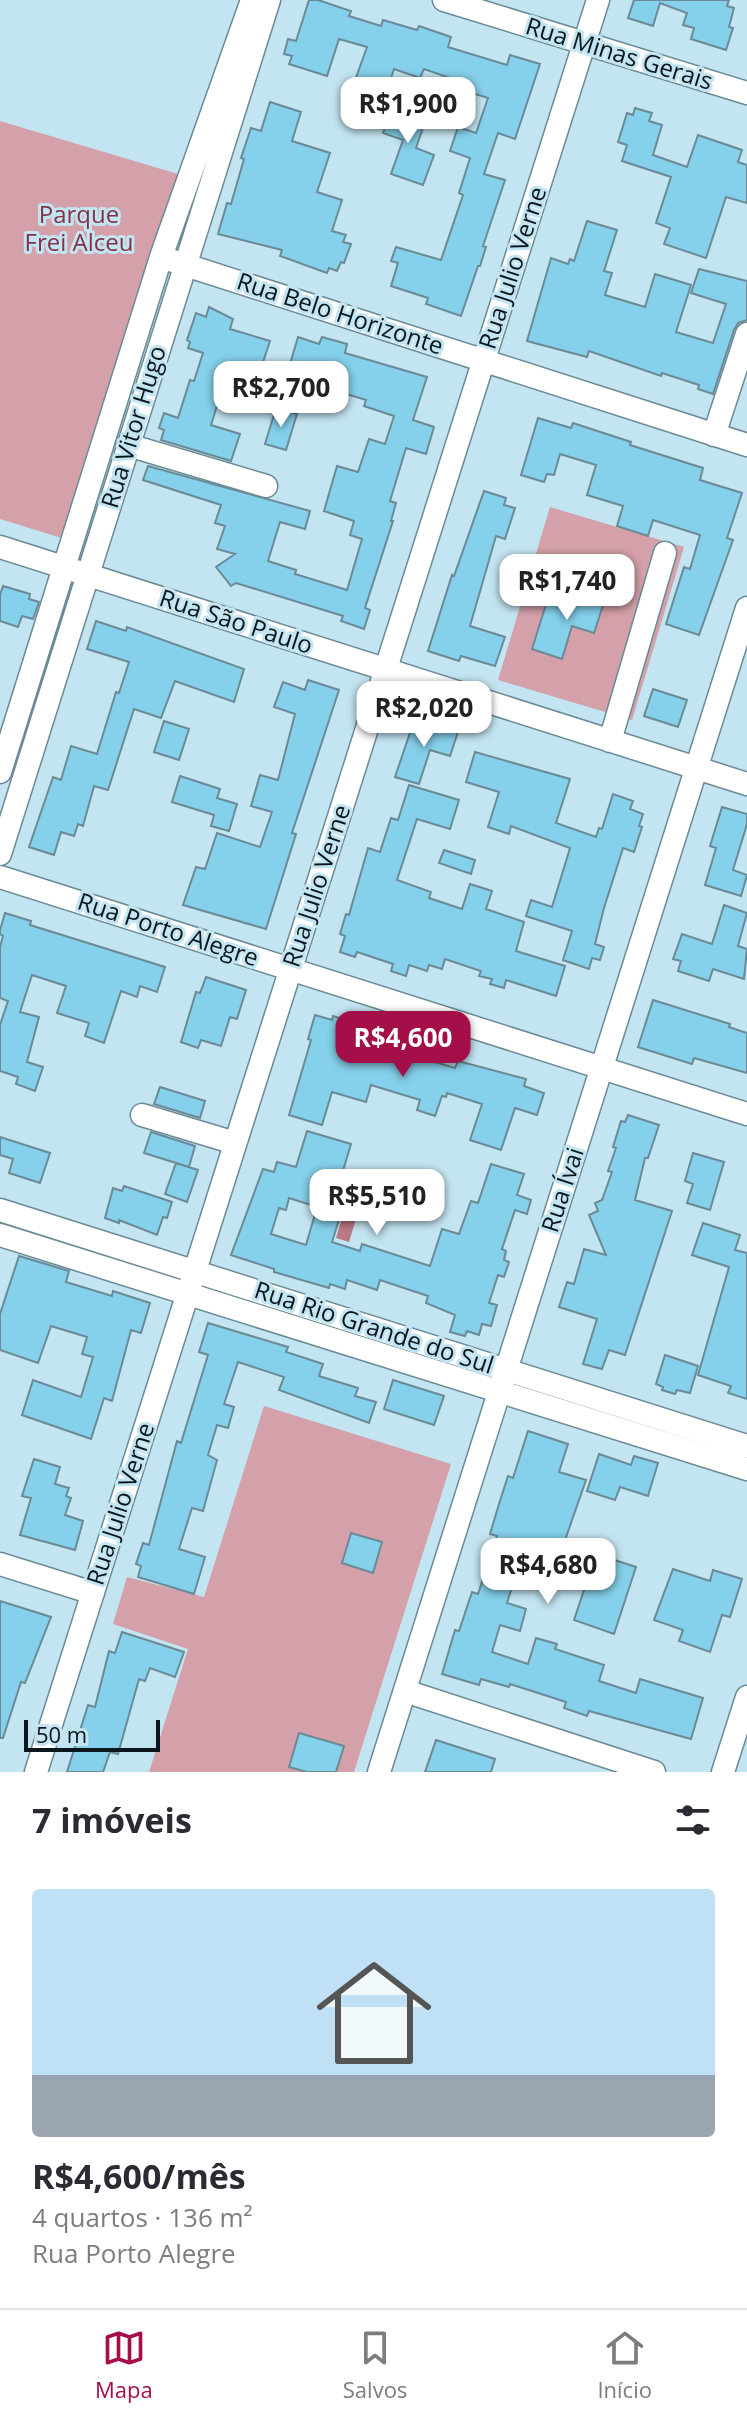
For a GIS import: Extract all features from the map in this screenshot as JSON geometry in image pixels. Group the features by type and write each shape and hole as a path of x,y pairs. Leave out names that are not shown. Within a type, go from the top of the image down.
{"street":[{"name":"Rua Vitor Hugo","path":"0,772 161,257 252,0"},
{"name":"Rua Vitor Hugo","path":"0,854 269,0"},
{"name":"Rua Minas Gerais","path":"444,0 747,93"},
{"name":"Rua Julio Verne","path":"36,1772 598,0"},
{"name":"Rua Belo Horizonte","path":"161,257 747,445"},
{"path":"714,435 747,334"},
{"path":"128,445 266,486"},
{"name":"Rua São Paulo","path":"0,547 747,784"},
{"path":"610,741 665,553"},
{"name":"Rua Ívai","path":"379,1772 747,608"},
{"name":"Rua Porto Alegre","path":"0,877 747,1114"},
{"path":"142,1115 235,1143"},
{"name":"Rua Rio Grande do Sul","path":"0,1210 194,1271 747,1469"},
{"name":"Rua Rio Grande do Sul","path":"0,1235 187,1294 747,1446"},
{"path":"0,1564 93,1593"},
{"path":"405,1691 654,1772"},
{"path":"723,1772 747,1697"}],"green space":[{"name":"Parque Frei Alceu","path":"0,121 178,174 65,539 0,519"},
{"path":"550,507 684,547 632,720 498,680"},
{"path":"264,1406 451,1464 354,1772 149,1772 188,1649 113,1624 127,1577 204,1597"}],"shaded area":[{"path":"345,1208 358,1212 349,1242 336,1238"}],"building":[{"path":"309,0 351,11 349,16 381,26 383,20 417,30 419,26 451,37 448,47 507,65 510,55 540,64 515,139 498,133 484,174 505,180 483,246 486,247 480,266 461,316 426,304 428,298 391,286 398,263 391,261 396,247 441,260 463,195 459,193 470,158 450,151 458,127 476,133 488,98 450,86 453,79 424,69 420,78 394,69 385,96 353,86 367,47 339,39 327,76 289,64 292,56 284,54 288,39 296,41"},
{"path":"634,0 729,0 727,6 734,8 729,27 733,28 726,50 691,39 694,28 683,25 687,13 660,3 653,26 628,18"},
{"path":"394,101 412,107 408,120 424,125 416,148 434,155 423,185 391,174 403,140 383,133"},
{"path":"270,102 301,112 292,141 330,153 317,192 342,200 332,231 346,235 343,242 351,244 344,263 341,262 337,271 329,268 327,273 280,256 282,250 218,234 227,203 231,204 251,128 261,131"},
{"path":"635,108 652,113 649,121 662,125 653,155 687,167 698,135 742,150 738,162 747,165 747,203 726,197 706,258 664,244 670,228 656,223 671,177 622,161 627,145 618,142 627,113 633,115"},
{"path":"587,221 617,230 604,271 612,273 605,295 645,307 655,274 691,285 676,332 713,343 726,304 691,293 699,269 747,281 747,320 738,323 734,330 713,394 698,389 699,385 662,373 661,376 589,351 587,357 527,341 551,258 568,264 570,259 574,261"},
{"path":"209,307 233,319 230,329 270,341 257,380 228,371 211,425 240,434 231,461 161,440 164,430 159,428 164,413 178,418 190,380 194,381 203,353 188,348 190,342 187,340 196,313 206,317"},
{"path":"298,337 319,344 322,337 347,344 345,353 427,377 413,420 434,427 426,454 406,448 390,501 396,503 393,521 365,608 370,610 364,629 341,621 343,616 236,583 231,586 216,567 235,554 217,549 225,526 215,523 221,505 143,480 148,466 310,511 305,529 280,522 268,561 296,570 295,574 347,590 362,539 350,535 354,521 324,511 337,466 358,472 369,439 385,444 394,416 364,406 366,400 333,390 331,398 285,381"},
{"path":"276,408 297,414 286,450 265,444"},
{"path":"538,418 571,428 573,423 703,468 700,480 742,493 727,538 733,540 699,635 666,624 684,567 690,569 700,535 653,520 648,536 617,526 623,506 587,495 596,465 560,454 554,475 547,474 544,482 521,475"},
{"path":"484,491 506,498 504,505 515,508 505,539 496,536 470,626 505,637 495,666 461,656 459,661 428,651 452,575"},
{"path":"3,586 30,594 29,599 39,602 33,619 22,616 18,627 0,621"},
{"path":"580,588 606,596 594,633 572,626 562,659 532,649 548,598 574,606"},
{"path":"96,621 126,631 127,627 244,669 234,702 175,681 161,718 134,709 108,790 94,786 83,826 78,824 74,836 61,832 54,855 29,847 53,777 61,780 71,746 97,754 116,692 119,693 129,662 87,649"},
{"path":"308,680 339,690 292,833 296,834 266,929 183,905 196,867 205,869 217,833 260,847 272,812 251,806 260,775 278,780 295,714 274,707 283,682 305,690"},
{"path":"653,689 687,700 678,727 644,716"},
{"path":"415,718 458,732 450,756 430,750 419,784 395,777"},
{"path":"164,721 189,729 179,760 154,752"},
{"path":"475,752 570,779 556,823 596,837 599,828 602,829 613,794 633,801 630,809 643,814 634,852 623,848 595,944 604,947 600,960 592,958 589,969 563,960 572,931 526,916 531,900 552,907 570,848 511,826 509,834 488,827 499,792 466,782"},
{"path":"180,776 220,789 217,798 237,804 229,831 211,826 214,815 172,802"},
{"path":"409,785 459,800 450,829 417,819 397,880 431,892 429,898 462,909 470,884 492,891 486,909 524,922 516,951 565,966 556,996 506,980 504,988 490,984 492,979 479,976 481,971 445,959 442,969 429,965 427,971 409,965 406,976 391,971 393,964 357,952 355,957 340,952 345,936 340,934 346,914 349,915 368,848 380,852 391,818 398,820"},
{"path":"722,807 747,814 747,824 733,870 747,875 741,896 705,885 716,848 710,846"},
{"path":"444,850 475,860 471,874 439,863"},
{"path":"724,905 747,913 738,946 747,949 744,979 713,969 709,981 678,971 681,961 673,959 682,934 712,944"},
{"path":"5,913 31,921 30,925 165,967 157,992 140,986 137,997 121,991 104,1043 85,1036 89,1023 57,1013 66,986 32,975 20,1012 39,1017 27,1062 43,1067 35,1091 16,1084 18,1077 0,1071 0,1025 8,1001 0,998 0,947 3,936 0,930"},
{"path":"206,977 246,990 237,1019 230,1017 221,1046 201,1040 198,1048 181,1042 196,992 200,993"},
{"path":"653,1000 730,1024 729,1027 747,1033 747,1073 694,1058 692,1064 638,1047"},
{"path":"315,1015 332,1020 333,1016 372,1028 370,1034 410,1046 408,1054 455,1068 458,1061 526,1079 524,1086 544,1093 537,1115 515,1108 501,1150 470,1140 482,1104 447,1093 446,1097 442,1096 435,1116 417,1110 420,1100 371,1085 366,1102 332,1092 322,1125 289,1115 311,1040 308,1039"},
{"path":"160,1087 205,1101 200,1118 154,1104"},
{"path":"628,1115 659,1125 648,1158 645,1158 635,1200 672,1211 625,1355 609,1350 602,1369 583,1364 597,1319 559,1307 567,1282 574,1284 584,1249 606,1255 589,1215 598,1211 595,1203 602,1200 612,1172 608,1171 616,1148 613,1147 621,1121 625,1122"},
{"path":"307,1131 351,1144 337,1191 347,1194 332,1242 360,1251 362,1244 430,1266 442,1229 459,1234 471,1201 478,1203 491,1164 524,1174 517,1195 531,1200 527,1214 515,1210 502,1249 506,1251 504,1260 509,1262 504,1277 498,1275 489,1303 497,1305 491,1326 482,1324 479,1335 467,1331 465,1336 450,1332 455,1315 426,1303 428,1296 380,1280 377,1290 347,1280 345,1289 330,1284 329,1288 231,1255 263,1169 274,1172 277,1162 296,1167","holes":["289,1198 317,1207 306,1245 271,1234 279,1208 286,1210"]},
{"path":"151,1132 195,1146 189,1167 144,1153"},
{"path":"0,1137 50,1153 40,1183 9,1173 13,1159 0,1155"},
{"path":"693,1153 724,1162 710,1210 687,1203 693,1184 685,1181"},
{"path":"176,1163 198,1170 187,1202 165,1194"},
{"path":"124,1186 172,1202 157,1235 119,1220 119,1223 105,1218 113,1188 122,1191"},
{"path":"703,1223 740,1235 735,1250 747,1253 747,1399 728,1393 731,1386 698,1375 729,1267 692,1255"},
{"path":"19,1256 69,1271 66,1282 112,1296 113,1291 150,1303 141,1333 131,1330 112,1401 104,1398 91,1439 22,1415 33,1380 81,1397 93,1357 82,1354 87,1337 51,1326 38,1363 0,1350 0,1314"},
{"path":"208,1323 288,1347 286,1352 323,1364 319,1376 358,1388 355,1396 376,1402 369,1423 279,1390 284,1377 238,1362 224,1404 234,1407 228,1428 217,1425 208,1455 217,1460 203,1511 192,1508 179,1549 205,1557 194,1594 138,1577 141,1566 136,1564 143,1543 149,1545 177,1441 181,1443 208,1355 199,1352"},
{"path":"665,1355 698,1366 690,1393 677,1390 675,1394 662,1390 663,1387 656,1384"},
{"path":"393,1380 444,1396 434,1425 384,1409"},
{"path":"528,1431 568,1444 559,1472 586,1480 556,1566 522,1555 507,1603 526,1609 520,1631 500,1625 492,1652 528,1664 536,1638 557,1644 555,1649 604,1665 599,1681 636,1693 640,1679 703,1698 691,1739 589,1711 587,1716 564,1708 566,1702 510,1684 509,1687 481,1679 479,1685 442,1674 455,1630 459,1631 472,1592 478,1594 497,1536 490,1534 499,1504 508,1476 513,1478"},
{"path":"599,1454 631,1465 634,1456 658,1463 648,1496 620,1487 615,1500 587,1491"},
{"path":"34,1459 60,1467 55,1484 69,1488 66,1496 71,1498 65,1515 83,1521 75,1550 20,1535 31,1498 22,1496"},
{"path":"351,1533 382,1542 373,1573 342,1563"},
{"path":"596,1554 636,1567 614,1634 574,1620"},
{"path":"673,1569 710,1581 713,1570 742,1579 730,1617 722,1615 710,1652 679,1641 683,1630 654,1620"},
{"path":"0,1601 51,1617 25,1683 21,1682 3,1738 0,1738"},
{"path":"122,1632 184,1652 175,1677 150,1668 145,1681 139,1679 118,1754 110,1752 103,1772 67,1772 88,1705 95,1707 109,1651 115,1653"},
{"path":"299,1733 344,1746 336,1772 307,1772 289,1767"},
{"path":"436,1740 495,1759 491,1772 425,1772"}]}
